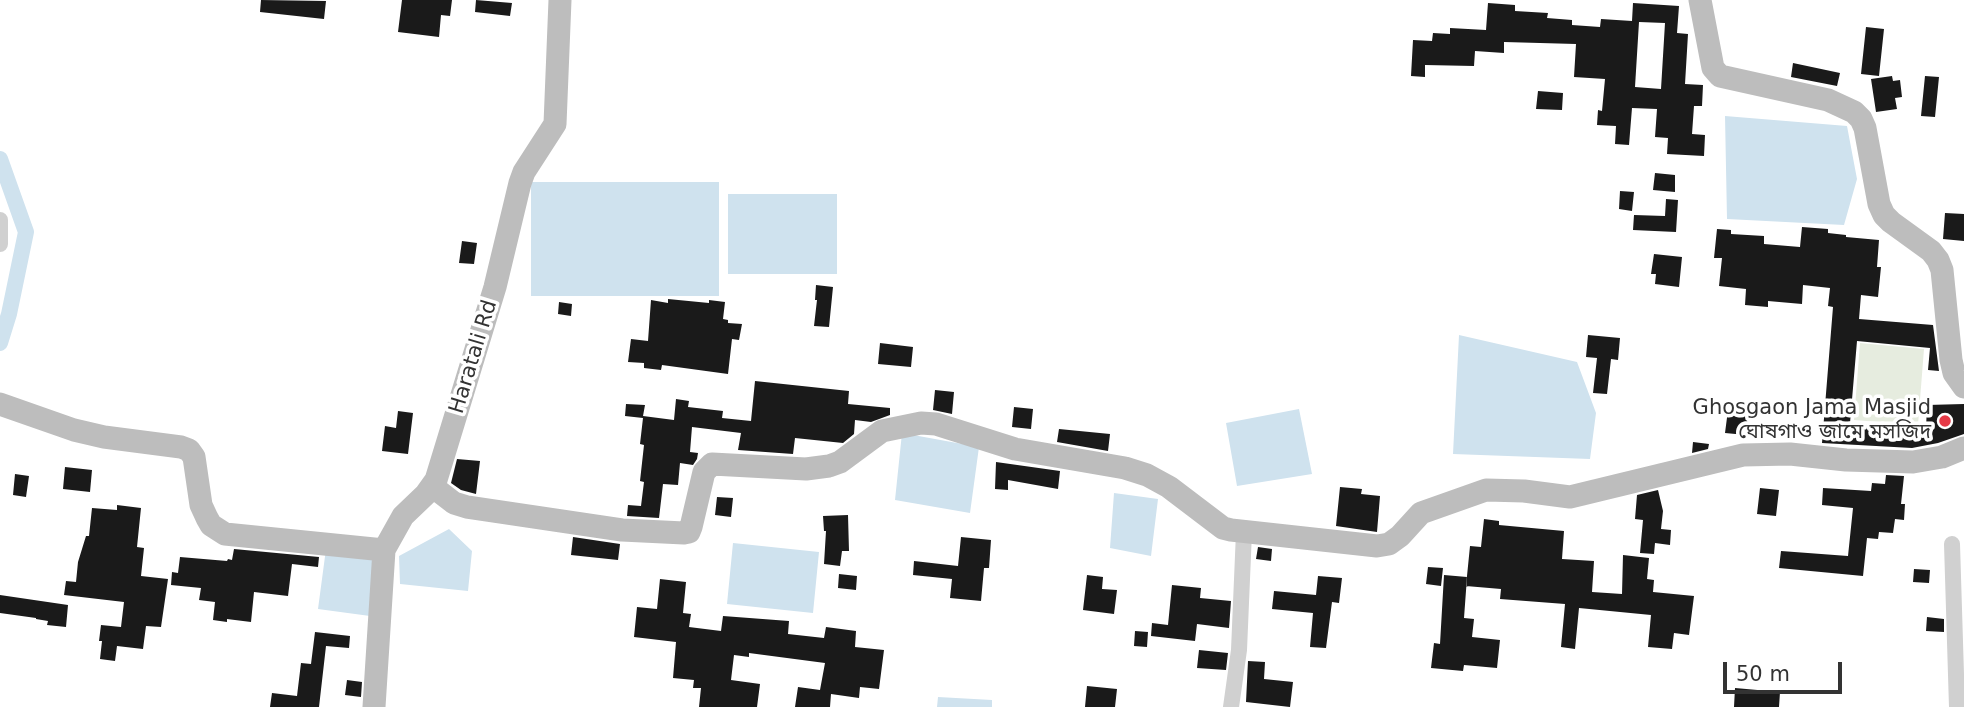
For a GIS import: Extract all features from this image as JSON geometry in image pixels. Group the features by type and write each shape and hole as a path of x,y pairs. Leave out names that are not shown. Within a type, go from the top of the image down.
{"street":[{"name":"Haratali Rd","path":"374,707 384,550 403,516 432,486 438,474 495,287 520,183 524,172 555,124 560,0"},
{"path":"1700,0 1713,68 1720,76 1828,100 1854,111 1861,119 1884,215 1931,251 1942,270 1951,360 1954,373 1964,387"},
{"path":"0,220 0,244"},
{"path":"3,405 104,438 189,450 194,457 201,505 211,525 225,534 384,550"},
{"path":"432,486 454,503 467,507 622,530 684,533 691,527 704,472 712,464 806,469 829,466 848,456 882,431 921,423 936,424 1015,449 1125,468 1147,475 1169,487 1223,527 1244,532 1377,547 1389,544 1401,536 1421,513 1486,491 1524,491 1570,497 1743,455 1790,454 1846,460 1913,462 1942,457 1964,447"},
{"path":"1231,707 1239,650 1244,532"},
{"path":"1952,544 1957,707"}],"shaded area":[{"path":"1860,343 1924,349 1918,425 1854,420"}],"water":[{"path":"1725,116 1847,126 1857,179 1844,225 1727,219"},
{"path":"531,182 719,182 719,296 531,296"},
{"path":"728,194 837,194 837,274 728,274"},
{"path":"1459,335 1577,362 1596,413 1590,459 1453,454"},
{"path":"1299,409 1312,474 1237,486 1226,423"},
{"path":"902,433 979,447 970,513 895,500"},
{"path":"1114,493 1158,499 1151,556 1110,548"},
{"path":"449,529 472,551 468,591 400,584 399,556"},
{"path":"733,543 819,552 813,613 727,604"},
{"path":"326,549 378,555 370,616 318,609"},
{"path":"938,697 992,700 992,707 937,707"}],"building":[{"path":"261,0 326,1 324,19 260,12"},
{"path":"402,0 452,0 450,16 441,15 439,37 398,32"},
{"path":"476,0 512,3 510,16 475,12"},
{"path":"1488,3 1515,5 1515,11 1548,13 1547,18 1572,20 1572,25 1600,27 1601,19 1632,21 1633,3 1679,6 1677,33 1688,34 1685,84 1703,85 1702,106 1694,106 1692,134 1705,135 1704,156 1667,154 1668,138 1655,137 1657,109 1632,108 1629,145 1615,144 1616,126 1597,125 1598,110 1602,111 1605,79 1574,77 1576,44 1504,42 1504,53 1475,51 1474,66 1425,65 1425,77 1411,76 1413,40 1432,41 1433,33 1450,34 1450,28 1486,30","holes":["1639,22 1665,23 1661,89 1635,87"]},
{"path":"1866,27 1884,29 1879,76 1861,74"},
{"path":"1793,63 1840,73 1837,86 1791,77"},
{"path":"1892,76 1893,81 1900,80 1902,97 1895,98 1897,109 1876,112 1871,79"},
{"path":"1925,76 1939,77 1935,117 1921,116"},
{"path":"1538,91 1563,93 1562,110 1536,109"},
{"path":"1655,173 1675,175 1675,192 1653,190"},
{"path":"1620,191 1634,192 1632,211 1619,209"},
{"path":"1666,199 1678,200 1676,232 1633,230 1634,215 1665,216"},
{"path":"1945,213 1964,214 1964,241 1943,239"},
{"path":"1802,227 1828,229 1828,233 1846,237 1879,240 1877,267 1881,267 1878,297 1861,295 1859,319 1933,325 1939,371 1928,370 1930,348 1857,341 1850,423 1926,429 1927,405 1964,404 1964,434 1912,448 1822,443 1833,307 1828,306 1830,288 1803,285 1802,304 1768,301 1768,307 1745,305 1746,289 1719,286 1722,258 1714,258 1717,229 1731,230 1731,234 1764,236 1764,244 1800,247"},
{"path":"462,241 477,243 474,264 459,263"},
{"path":"1654,254 1682,257 1679,287 1655,284 1656,274 1651,274"},
{"path":"816,285 833,287 829,327 814,326"},
{"path":"668,299 725,302 723,319 728,320 728,323 742,324 739,340 732,339 728,374 662,365 661,370 644,368 644,363 628,362 631,339 648,341 651,300 668,303"},
{"path":"559,302 572,304 571,316 558,314"},
{"path":"1588,335 1620,338 1618,360 1611,359 1607,394 1593,393 1597,358 1586,357"},
{"path":"880,343 913,347 911,367 878,364"},
{"path":"755,381 849,391 848,404 890,408 890,415 871,422 855,420 854,434 843,443 795,438 793,454 738,450 741,433 692,427 690,452 698,453 697,459 693,465 680,463 678,485 663,484 659,518 627,516 628,505 641,506 644,482 640,481 644,445 640,444 643,418 625,416 626,404 645,405 643,416 674,420 676,399 689,401 688,407 723,411 722,418 751,421"},
{"path":"935,390 954,392 952,414 933,410"},
{"path":"1014,407 1033,409 1031,429 1012,427"},
{"path":"1728,410 1748,412 1746,435 1725,433"},
{"path":"398,411 413,413 408,454 382,451 385,426 396,428"},
{"path":"1059,429 1110,434 1108,451 1057,442"},
{"path":"1693,442 1709,444 1708,449 1692,453"},
{"path":"457,459 480,461 476,494 461,490 451,483"},
{"path":"996,462 1060,471 1058,489 1008,480 1008,490 995,489"},
{"path":"65,467 92,470 90,492 63,489"},
{"path":"15,474 29,476 26,497 13,495"},
{"path":"1886,475 1904,476 1901,504 1905,504 1904,520 1895,519 1893,533 1879,532 1878,539 1867,538 1863,576 1779,568 1781,551 1848,556 1853,508 1822,505 1823,488 1871,491 1872,483 1885,484"},
{"path":"1340,487 1362,489 1361,494 1380,496 1377,532 1336,526"},
{"path":"1760,488 1779,490 1776,516 1757,514"},
{"path":"1658,490 1663,511 1661,529 1671,530 1670,545 1655,543 1654,554 1640,553 1643,520 1635,519 1637,495"},
{"path":"717,497 733,498 731,517 715,515"},
{"path":"117,505 141,508 137,547 144,548 141,576 168,579 161,627 146,626 143,649 117,646 115,661 100,659 101,625 121,627 124,602 64,595 66,581 76,582 78,562 86,536 89,536 92,508 117,510"},
{"path":"848,515 849,551 842,551 840,566 824,564 826,531 823,516"},
{"path":"1484,519 1499,521 1499,525 1564,531 1562,559 1594,561 1592,592 1622,594 1623,555 1649,558 1647,579 1654,580 1653,592 1694,596 1689,635 1674,633 1672,649 1648,647 1651,615 1579,608 1575,649 1561,647 1565,604 1500,599 1501,589 1466,586 1470,546 1481,547"},
{"path":"573,537 620,544 618,560 571,555"},
{"path":"961,537 991,540 989,568 984,568 981,601 950,598 952,579 913,575 914,561 958,566"},
{"path":"1258,547 1272,549 1271,561 1256,559"},
{"path":"234,549 319,557 318,567 292,564 288,596 254,592 251,622 213,620 215,602 199,600 201,588 171,585 172,572 178,573 180,557 227,561 232,560"},
{"path":"1428,567 1443,568 1441,586 1426,584"},
{"path":"1914,569 1930,570 1929,583 1913,582"},
{"path":"839,574 857,576 856,590 838,588"},
{"path":"1087,575 1103,577 1102,589 1117,590 1114,614 1083,610"},
{"path":"1444,575 1467,577 1464,618 1474,619 1472,637 1500,640 1497,668 1464,665 1463,671 1431,668 1434,643 1440,644"},
{"path":"1318,576 1342,578 1339,603 1332,602 1326,648 1310,647 1313,613 1272,609 1274,591 1316,595"},
{"path":"660,579 686,582 683,613 691,614 689,627 721,631 723,616 789,621 788,634 824,638 826,627 856,631 855,647 884,650 879,689 860,687 859,698 831,694 830,707 795,707 798,687 820,690 825,663 749,653 749,657 734,655 731,680 760,684 757,707 699,707 701,688 693,688 694,680 673,678 676,642 634,637 637,607 657,609"},
{"path":"1172,585 1201,588 1200,598 1231,601 1229,628 1197,624 1195,641 1151,636 1152,623 1168,625"},
{"path":"0,595 68,605 66,627 47,625 48,621 36,618 0,613"},
{"path":"1927,617 1944,619 1944,632 1926,631"},
{"path":"1135,631 1148,632 1147,647 1134,646"},
{"path":"315,632 350,636 349,648 326,646 319,707 270,707 272,693 297,696 301,663 311,664"},
{"path":"1199,650 1228,653 1226,670 1197,668"},
{"path":"1248,661 1265,662 1264,679 1293,682 1290,707 1246,702"},
{"path":"347,680 362,682 361,697 345,695"},
{"path":"1087,686 1117,689 1115,707 1085,707"},
{"path":"1735,688 1780,692 1779,707 1734,707"}],"waterway":[{"path":"0,159 26,232 9,314 0,343"}],"place":[{"name":"Ghosgaon Jama Masjid ঘোষগাও জামে মসজিদ","path":"1945,421"}]}
